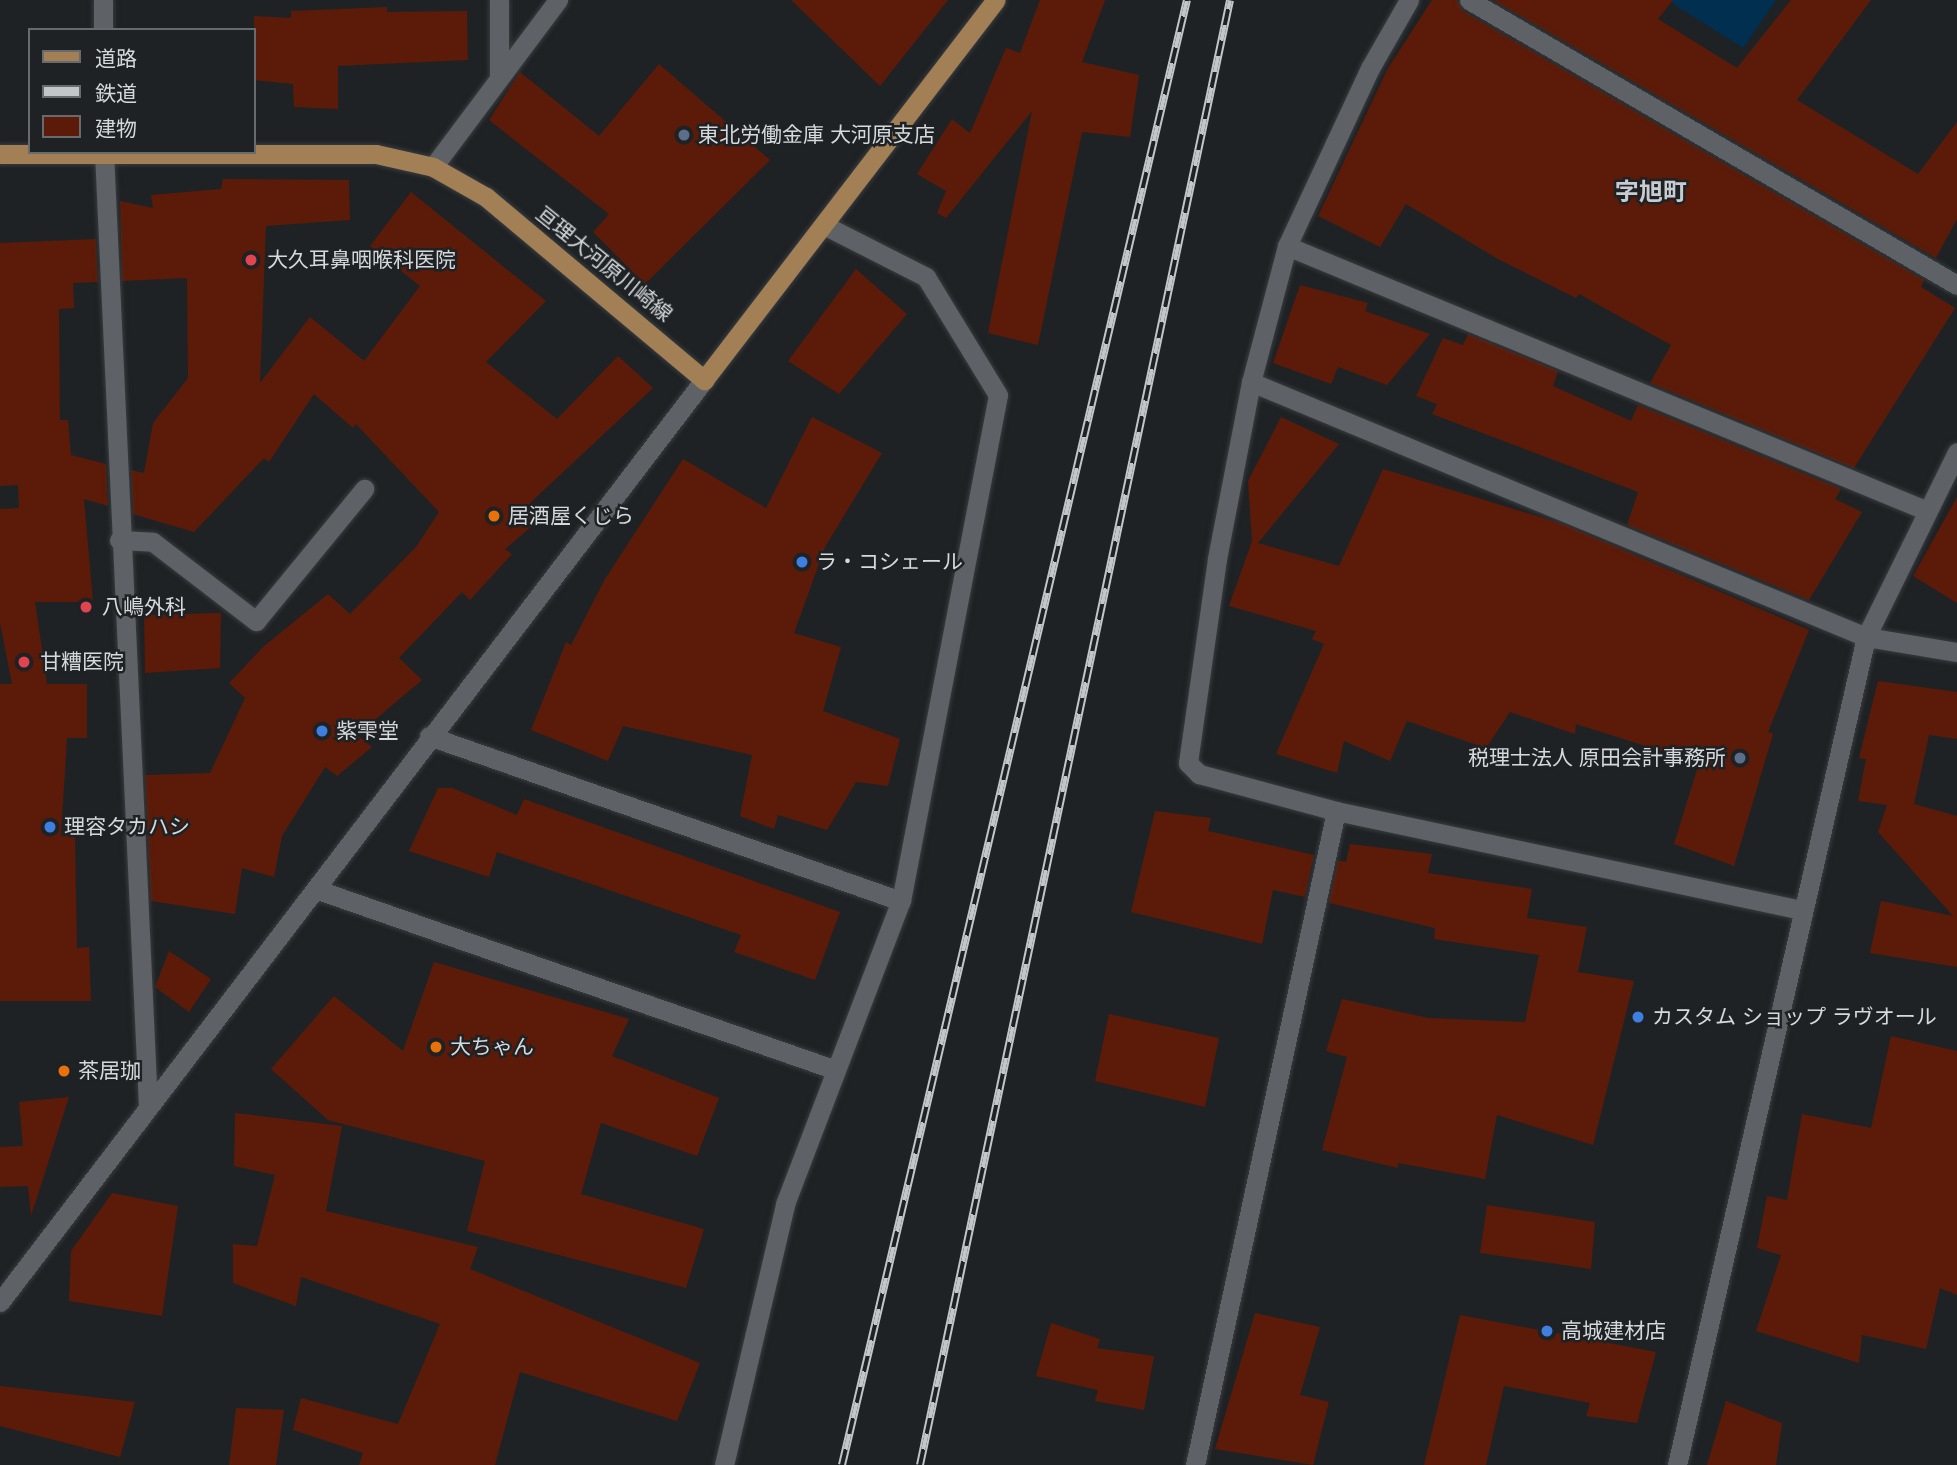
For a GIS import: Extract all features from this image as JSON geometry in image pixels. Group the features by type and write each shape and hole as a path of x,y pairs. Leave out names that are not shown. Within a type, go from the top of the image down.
{"main road":[{"path":"704,380 996,0"},
{"name":"亘理大河原川崎線","path":"0,154 28,154"},
{"name":"亘理大河原川崎線","path":"256,154 376,154 433,167 486,197 704,380"}],"street":[{"path":"103,0 103,28"},
{"path":"499,0 499,78"},
{"path":"433,167 558,0"},
{"path":"1409,0 1370,68 1287,246 1251,382 1217,559 1188,763 1199,774 1336,811 1802,910"},
{"path":"1469,0 1957,285"},
{"path":"104,154 119,540 148,1106"},
{"path":"724,1465 785,1203 901,901 998,395 926,277 824,225"},
{"path":"1287,246 1925,510"},
{"path":"0,1302 148,1106 318,890 429,736 704,380"},
{"path":"1251,382 1866,637 1957,652"},
{"path":"1677,1465 1866,637 1925,510 1957,452"},
{"path":"119,540 153,542 256,621 364,489"},
{"path":"429,736 901,901"},
{"path":"1195,1465 1336,811"},
{"path":"318,890 836,1069"}],"shaded area":[{"path":"1667,0 1776,0 1743,48"}],"building":[{"path":"791,0 948,0 880,86"},
{"path":"1040,0 1105,0 1082,62 1139,75 1130,137 1082,132 1038,345 988,333 1032,111 946,218 937,213 946,191 917,174 952,119 970,133 1006,48 1020,53"},
{"path":"1432,0 1457,0 1463,11 1924,280 1921,287 1955,308 1854,468 1650,383 1671,345 1579,294 1576,298 1498,259 1406,204 1380,247 1318,216 1388,68"},
{"path":"1493,0 1673,0 1658,19 1737,68 1791,0 1871,0 1797,100 1918,174 1957,122 1957,219 1936,258"},
{"path":"387,7 387,12 467,11 468,60 338,66 338,109 294,107 293,84 256,80 254,28 254,16 291,18 291,11"},
{"path":"659,64 770,160 645,284 593,232 609,214 489,120 520,72 599,136"},
{"path":"223,179 349,180 350,220 266,226 260,383 310,317 364,361 420,286 370,246 411,192 546,301 486,362 557,419 618,356 653,388 530,503 544,516 505,549 512,554 470,600 462,592 399,658 422,680 357,735 372,747 337,776 325,767 282,836 274,877 242,868 235,914 151,901 145,775 210,773 245,698 229,683 263,647 328,594 350,614 416,547 439,512 356,424 353,428 314,394 269,462 264,458 194,532 133,514 131,470 144,473 153,423 188,378 187,278 122,281 120,201 153,208 151,195 221,189"},
{"path":"96,239 98,282 73,283 74,308 59,309 60,420 68,420 71,455 106,464 108,506 84,499 93,602 35,602 47,684 87,684 87,738 67,738 61,836 75,835 77,948 89,947 91,1001 0,1001 0,684 12,684 0,623 0,509 19,508 18,485 0,486 0,243"},
{"path":"856,269 907,314 839,394 788,361"},
{"path":"1300,285 1368,303 1365,311 1430,334 1387,385 1338,367 1331,384 1273,363"},
{"path":"1468,334 1558,371 1553,386 1631,421 1638,405 1841,489 1835,499 1862,512 1809,600 1627,525 1638,492 1432,414 1437,404 1416,396 1443,338 1463,345"},
{"path":"812,417 882,453 825,547 794,633 841,647 823,711 900,739 888,786 856,782 827,830 778,815 774,829 740,816 752,755 623,726 608,761 531,730 566,642 571,645 605,579 683,459 766,508"},
{"path":"1281,417 1339,444 1258,543 1339,566 1383,469 1563,524 1809,630 1768,732 1773,734 1734,866 1674,844 1699,763 1576,724 1575,734 1510,712 1486,748 1407,721 1390,761 1344,741 1337,773 1276,754 1324,644 1312,639 1316,631 1229,606 1252,541 1248,481"},
{"path":"1957,497 1957,603 1913,576"},
{"path":"221,613 220,668 145,673 144,615"},
{"path":"1878,681 1957,692 1957,739 1929,735 1914,804 1957,816 1957,967 1870,953 1881,901 1953,916 1878,832 1887,805 1858,801 1866,759 1859,758"},
{"path":"438,788 452,788 517,815 524,799 840,912 815,980 734,952 741,935 497,852 489,877 409,851"},
{"path":"1155,811 1211,818 1208,831 1314,855 1305,897 1273,890 1262,944 1131,912"},
{"path":"1350,844 1432,854 1428,873 1532,889 1527,918 1587,927 1578,972 1634,981 1593,1145 1497,1115 1485,1179 1398,1163 1398,1168 1322,1150 1347,1057 1326,1051 1342,999 1428,1018 1525,1022 1539,955 1434,939 1435,928 1329,903 1338,860 1346,862"},
{"path":"169,951 211,979 189,1012 155,987"},
{"path":"434,962 629,1019 612,1056 719,1098 697,1156 601,1123 581,1194 704,1229 686,1288 467,1231 485,1161 328,1120 271,1069 334,996 403,1051"},
{"path":"1109,1014 1219,1038 1205,1107 1095,1081"},
{"path":"1891,1036 1957,1051 1957,1295 1940,1288 1926,1349 1862,1335 1859,1363 1756,1331 1781,1255 1757,1248 1767,1196 1787,1200 1802,1114 1871,1128"},
{"path":"69,1097 31,1216 28,1186 0,1187 0,1147 23,1146 19,1102"},
{"path":"235,1113 342,1126 326,1211 478,1247 470,1269 700,1363 677,1421 520,1372 495,1465 359,1465 363,1453 293,1430 301,1398 398,1424 440,1324 301,1277 296,1306 233,1283 233,1244 257,1246 275,1175 234,1166"},
{"path":"112,1193 178,1206 162,1316 69,1301 71,1251"},
{"path":"1487,1205 1595,1222 1591,1269 1480,1253"},
{"path":"1255,1313 1320,1327 1300,1395 1329,1402 1313,1465 1215,1449"},
{"path":"1460,1315 1656,1352 1637,1423 1586,1416 1590,1403 1504,1386 1486,1465 1424,1465"},
{"path":"1051,1323 1100,1339 1097,1348 1154,1356 1144,1410 1095,1401 1098,1390 1036,1376"},
{"path":"0,1386 135,1402 120,1457 0,1426"},
{"path":"1726,1401 1782,1423 1776,1465 1707,1465"},
{"path":"236,1408 284,1410 276,1465 229,1465"}],"railway":[{"path":"842,1465 1187,0"},
{"path":"920,1465 1230,0"}],"place":[{"name":"東北労働金庫 大河原支店","path":"684,135"},
{"name":"大久耳鼻咽喉科医院","path":"251,260"},
{"name":"居酒屋くじら","path":"494,516"},
{"name":"ラ・コシェール","path":"802,562"},
{"name":"八嶋外科","path":"86,607"},
{"name":"甘糟医院","path":"24,662"},
{"name":"紫雫堂","path":"322,731"},
{"name":"税理士法人 原田会計事務所","path":"1740,758"},
{"name":"理容タカハシ","path":"50,827"},
{"name":"カスタム ショップ ラヴオール","path":"1638,1017"},
{"name":"大ちゃん","path":"436,1047"},
{"name":"茶居珈","path":"64,1071"},
{"name":"高城建材店","path":"1547,1331"}],"district":[{"name":"字旭町","path":"1651,192"}]}
